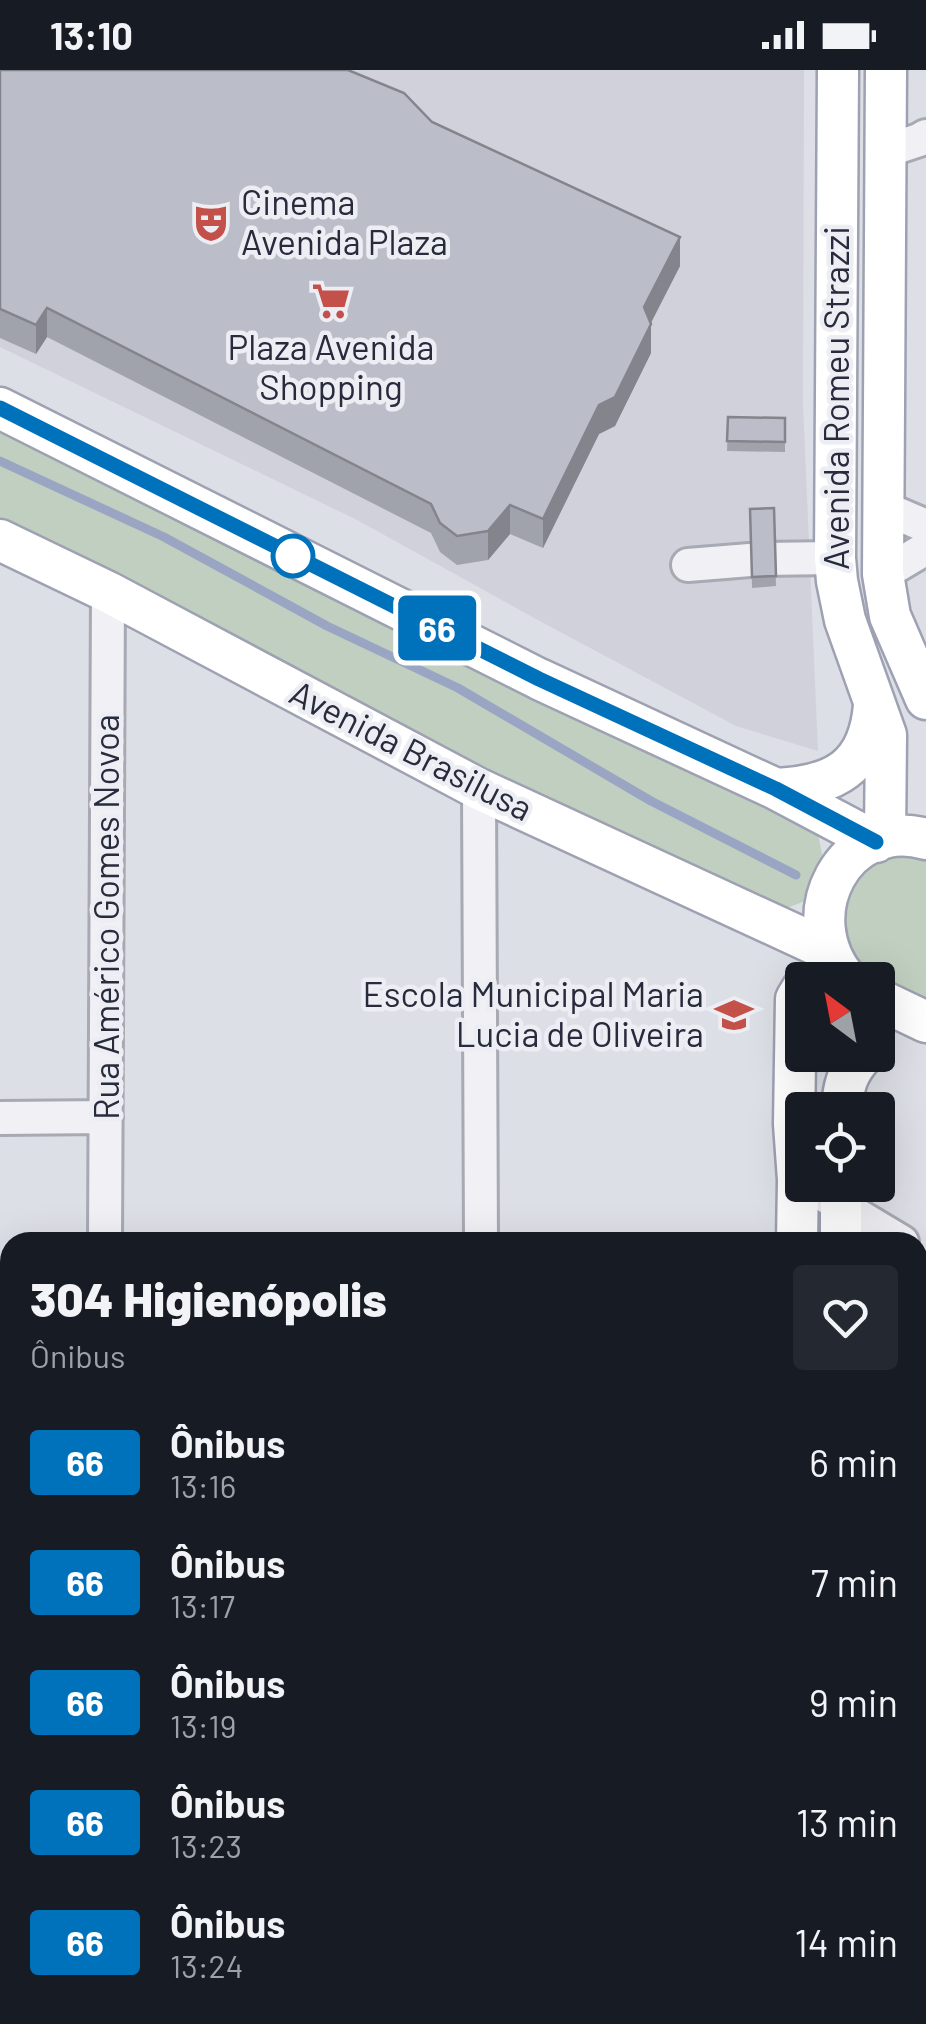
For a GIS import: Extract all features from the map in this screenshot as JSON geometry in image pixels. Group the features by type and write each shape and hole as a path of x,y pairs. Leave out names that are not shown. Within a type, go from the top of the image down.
{"main road":[{"name":"Avenida Romeu Strazzi","path":"838,70 835,549 845,620 886,734 880,840"},
{"name":"Avenida Romeu Strazzi","path":"886,70 882,574 890,616 926,699"},
{"path":"0,408 539,679 880,840"},
{"name":"Avenida Brasilusa","path":"0,540 108,592 816,962"},
{"path":"776,789 806,787 829,780 849,766 864,747 872,725 874,701"},
{"path":"830,962 823,922 830,888 849,860 862,848 880,840 912,835 926,839"},
{"path":"895,1008 922,1021"},
{"path":"895,1033 922,1021"},
{"path":"802,1232 819,1202"}],"street":[{"path":"886,151 926,136"},
{"path":"884,508 926,526"},
{"path":"688,554 835,549"},
{"path":"882,574 926,551"},
{"name":"Rua Américo Gomes Novoa","path":"105,1232 108,592"},
{"path":"479,789 481,1232"},
{"path":"0,1118 106,1117"},
{"path":"832,1202 885,1232"}],"shaded area":[{"path":"0,70 804,70 803,404 818,751 736,726 357,520 0,347"}],"green space":[{"path":"0,432 792,813 818,834 821,877 805,901 777,912 688,875 0,521"},
{"path":"886,855 926,857 926,1002 895,987 895,962 857,962 843,943 845,892 861,871"}],"building":[{"name":"Plaza Avenida Shopping","path":"0,70 348,70 404,93 432,122 680,237 644,307 651,324 615,397 599,405 543,519 510,505 488,531 457,536 440,523 431,504 47,308 36,325 0,309"},
{"path":"728,417 785,418 785,442 727,441"},
{"path":"774,508 776,576 752,577 750,509"}],"waterway":[{"path":"0,461 164,537 327,626 458,688 651,801 796,875"}],"bus line":[{"name":"66","path":"0,408 539,679 776,789 876,842"}],"place":[{"name":"Cinema Avenida Plaza","path":"211,223"},
{"name":"Plaza Avenida Shopping","path":"331,301"},
{"name":"Escola Municipal Maria Lucia de Oliveira","path":"734,1015"}]}
